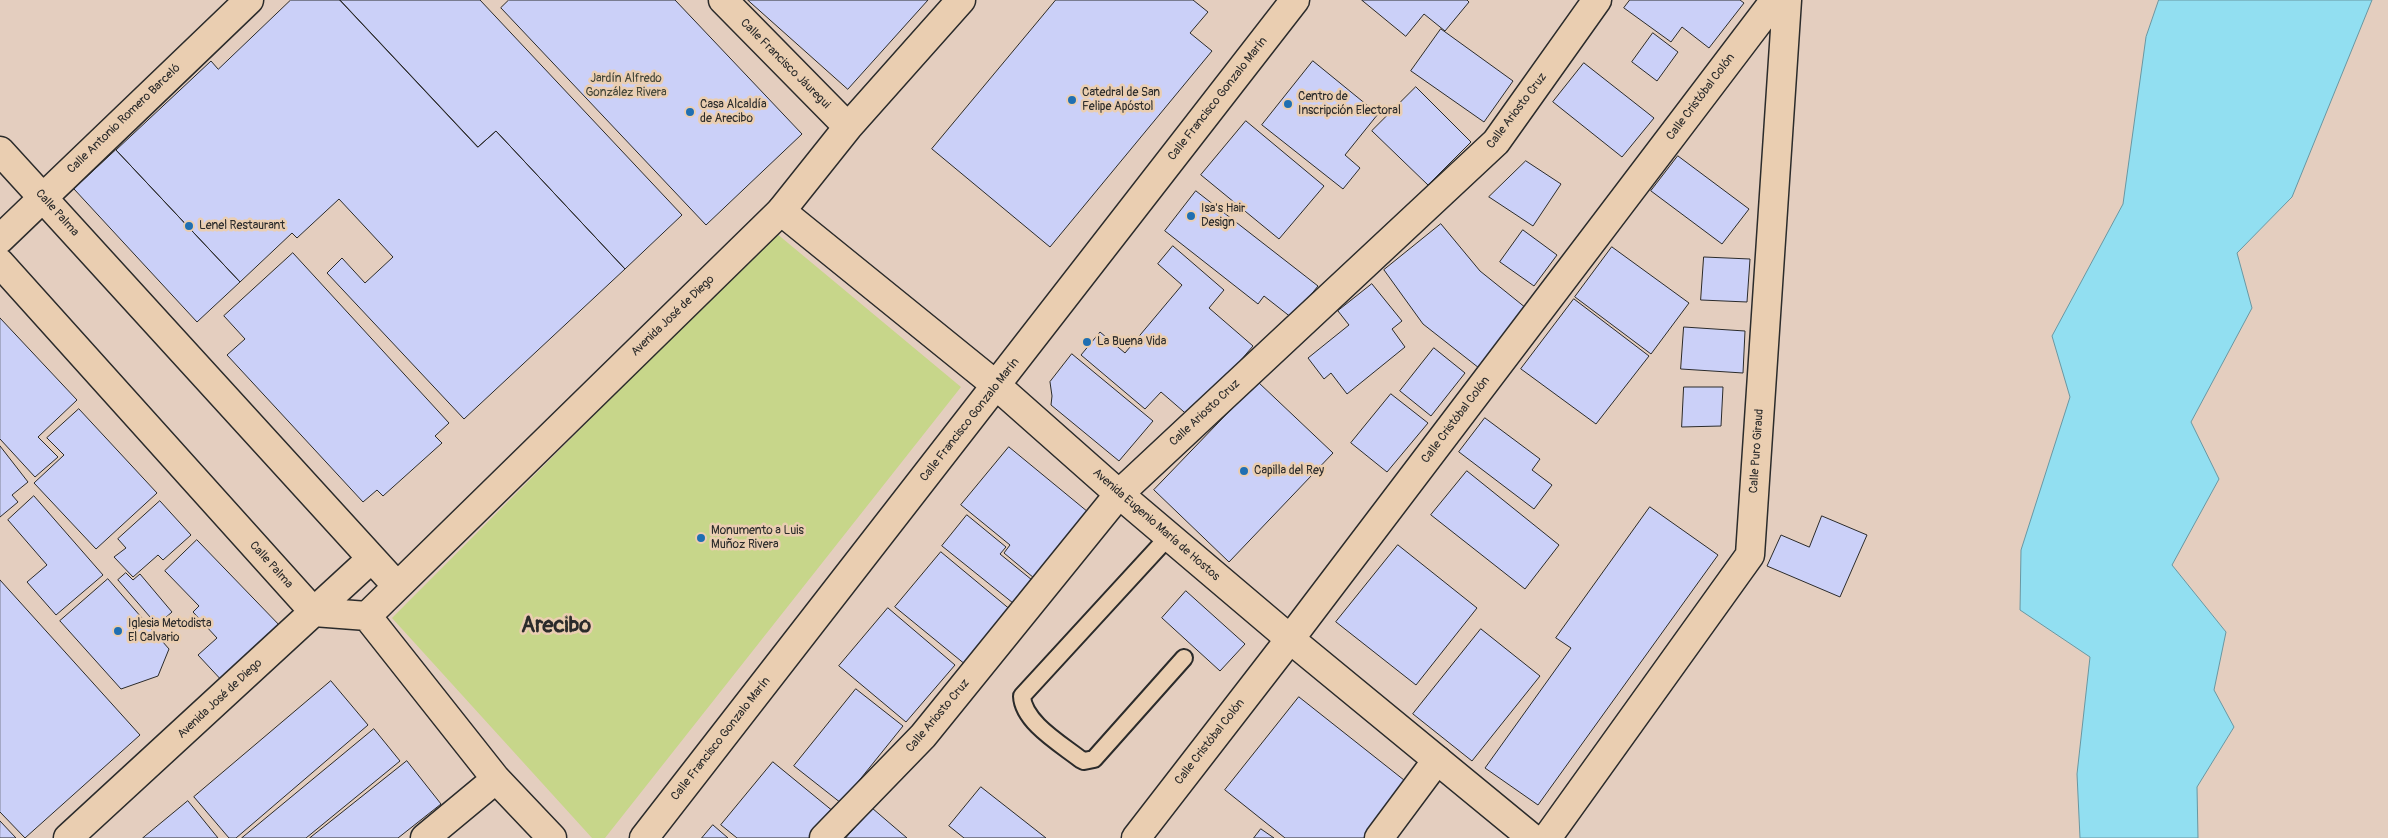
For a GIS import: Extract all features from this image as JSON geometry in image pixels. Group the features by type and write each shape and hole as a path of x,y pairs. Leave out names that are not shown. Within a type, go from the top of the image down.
{"street":[{"name":"Calle Antonio Romero Barceló","path":"0,239 249,0"},
{"name":"Calle Francisco Jáuregui","path":"723,0 848,127"},
{"name":"Avenida José de Diego","path":"367,616 781,211 848,127 961,0"},
{"name":"Calle Francisco Gonzalo Marín","path":"644,838 1295,0"},
{"name":"Calle Ariosto Cruz","path":"824,838 923,736 1119,494 1496,142 1597,0"},
{"name":"Calle Cristóbal Colón","path":"1136,838 1290,639 1775,0"},
{"name":"Calle Puro Giraud","path":"1547,838 1750,555 1787,0"},
{"name":"Calle Palma","path":"0,151 397,586"},
{"name":"Avenida Eugenio María de Hostos","path":"781,211 997,386 1119,494 1290,639 1532,838"},
{"name":"Calle Palma","path":"0,264 314,612"},
{"name":"Avenida José de Diego","path":"68,838 371,559"},
{"path":"314,612 367,616 496,779 552,838"},
{"path":"1379,838 1437,760"},
{"path":"425,838 496,779"}],"lane":[{"path":"1169,536 1022,696 1022,706 1029,718 1080,759 1084,761 1094,759 1184,658"}],"green space":[{"path":"776,233 961,387 605,838 592,838 392,618"}],"water":[{"path":"2159,0 2372,0 2292,197 2237,253 2252,308 2191,422 2219,479 2172,565 2226,632 2214,690 2234,727 2197,787 2198,838 2080,838 2077,774 2090,657 2020,610 2021,550 2070,397 2052,336 2123,204 2146,37"}],"building":[{"path":"291,0 340,0 478,147 496,131 625,269 464,419 327,273 342,258 365,283 393,257 339,199 297,238 292,233 240,282 116,150 211,61 218,69"},
{"path":"340,0 480,0 682,215 625,269 496,131 478,147"},
{"name":"Casa Alcaldía de Arecibo","path":"509,0 675,0 802,134 706,225 501,8"},
{"path":"748,0 928,0 848,89"},
{"name":"Catedral de San Felipe Apóstol","path":"1056,0 1193,0 1208,12 1190,33 1212,51 1050,247 932,149"},
{"path":"1362,0 1467,0 1469,2 1445,31 1424,14 1406,36"},
{"path":"1630,0 1740,0 1744,3 1709,48 1682,27 1671,42 1624,8"},
{"path":"1441,29 1513,81 1484,122 1411,71"},
{"path":"1653,33 1678,52 1657,81 1632,62"},
{"path":"1313,61 1378,114 1345,155 1360,168 1343,189 1262,125"},
{"path":"1584,63 1654,118 1622,157 1553,102"},
{"path":"1416,87 1471,142 1428,185 1372,131"},
{"path":"1246,121 1324,186 1279,239 1201,175"},
{"path":"116,150 240,282 197,322 74,189"},
{"path":"1678,156 1749,209 1722,244 1651,191"},
{"path":"1526,161 1561,184 1533,226 1489,197"},
{"path":"1196,191 1318,286 1292,318 1264,296 1258,304 1165,231"},
{"path":"1441,224 1480,271 1526,308 1479,368 1423,324 1384,270"},
{"path":"1523,230 1557,255 1534,286 1500,262"},
{"path":"1173,246 1224,290 1209,308 1253,346 1191,418 1161,392 1145,409 1081,355 1100,332 1125,353 1182,285 1158,264"},
{"path":"1612,247 1689,303 1651,354 1575,297"},
{"path":"293,253 449,423 435,436 442,443 383,496 377,490 363,502 227,355 245,339 224,316"},
{"path":"1704,257 1750,259 1747,302 1701,300"},
{"path":"1372,284 1402,321 1392,329 1405,347 1347,394 1331,373 1324,379 1308,358 1349,325 1338,311"},
{"path":"1574,299 1649,356 1596,424 1521,369"},
{"path":"0,318 77,400 38,437 58,457 35,477 0,439"},
{"path":"1684,327 1745,331 1743,373 1681,369"},
{"path":"1434,348 1465,373 1431,416 1400,391"},
{"path":"1072,354 1153,421 1119,461 1051,405 1050,382"},
{"name":"Capilla del Rey","path":"1258,382 1333,453 1229,562 1154,490"},
{"path":"1684,387 1723,387 1721,426 1682,427"},
{"path":"1391,394 1428,423 1387,472 1351,443"},
{"path":"79,409 157,493 96,549 34,483 64,455 47,438"},
{"path":"1485,418 1540,459 1532,470 1552,485 1534,509 1459,452"},
{"path":"0,446 28,482 12,495 18,502 0,517"},
{"path":"1009,447 1088,512 1034,578 1004,553 1010,545 961,505"},
{"path":"1467,471 1559,545 1525,589 1431,515"},
{"path":"34,496 103,575 56,615 27,582 47,565 8,520"},
{"path":"160,501 191,535 163,560 158,555 133,577 114,557 126,548 118,539"},
{"path":"1650,507 1718,555 1538,805 1485,768 1571,648 1556,638"},
{"path":"967,515 1006,547 1000,554 1032,580 1013,603 942,546"},
{"path":"1822,516 1867,535 1840,597 1767,566 1781,535 1809,547"},
{"path":"197,540 283,629 225,684 198,655 217,638 193,612 199,606 165,571"},
{"path":"1398,545 1477,608 1416,685 1336,622"},
{"path":"941,552 1012,611 966,665 895,607"},
{"path":"126,573 133,580 140,574 172,612 157,625 118,580"},
{"path":"108,579 169,649 158,676 121,689 60,621"},
{"path":"0,580 140,735 25,838 0,812"},
{"path":"1186,591 1245,644 1220,671 1162,618"},
{"path":"888,608 955,665 906,722 839,666"},
{"path":"1481,629 1540,676 1472,761 1413,714"},
{"path":"331,681 368,725 236,838 229,838 194,797"},
{"path":"856,689 903,726 841,803 794,766"},
{"path":"1299,697 1409,784 1366,838 1285,838 1225,790"},
{"path":"374,729 400,761 306,838 242,838"},
{"path":"407,761 441,804 398,838 310,838"},
{"path":"773,762 834,812 812,838 737,838 721,825"},
{"path":"981,787 1046,838 964,838 949,826"},
{"path":"188,801 218,838 143,838"},
{"path":"872,808 907,838 846,838"},
{"path":"0,821 16,838 0,838"},
{"path":"713,825 728,838 702,838"},
{"path":"1261,829 1274,838 1254,838"}],"place":[{"name":"Catedral de San Felipe Apóstol","path":"1072,100"},
{"name":"Centro de Inscripción Electoral","path":"1288,104"},
{"name":"Casa Alcaldía de Arecibo","path":"690,112"},
{"name":"Isa's Hair Design","path":"1191,216"},
{"name":"Lenel Restaurant","path":"189,226"},
{"name":"La Buena Vida","path":"1087,342"},
{"name":"Capilla del Rey","path":"1244,471"},
{"name":"Monumento a Luis Muñoz Rivera","path":"701,538"},
{"name":"Iglesia Metodista El Calvario","path":"118,631"}],"district":[{"name":"Arecibo","path":"556,626"}],"park label":[{"name":"Jardín Alfredo González Rivera","path":"626,86"}]}
